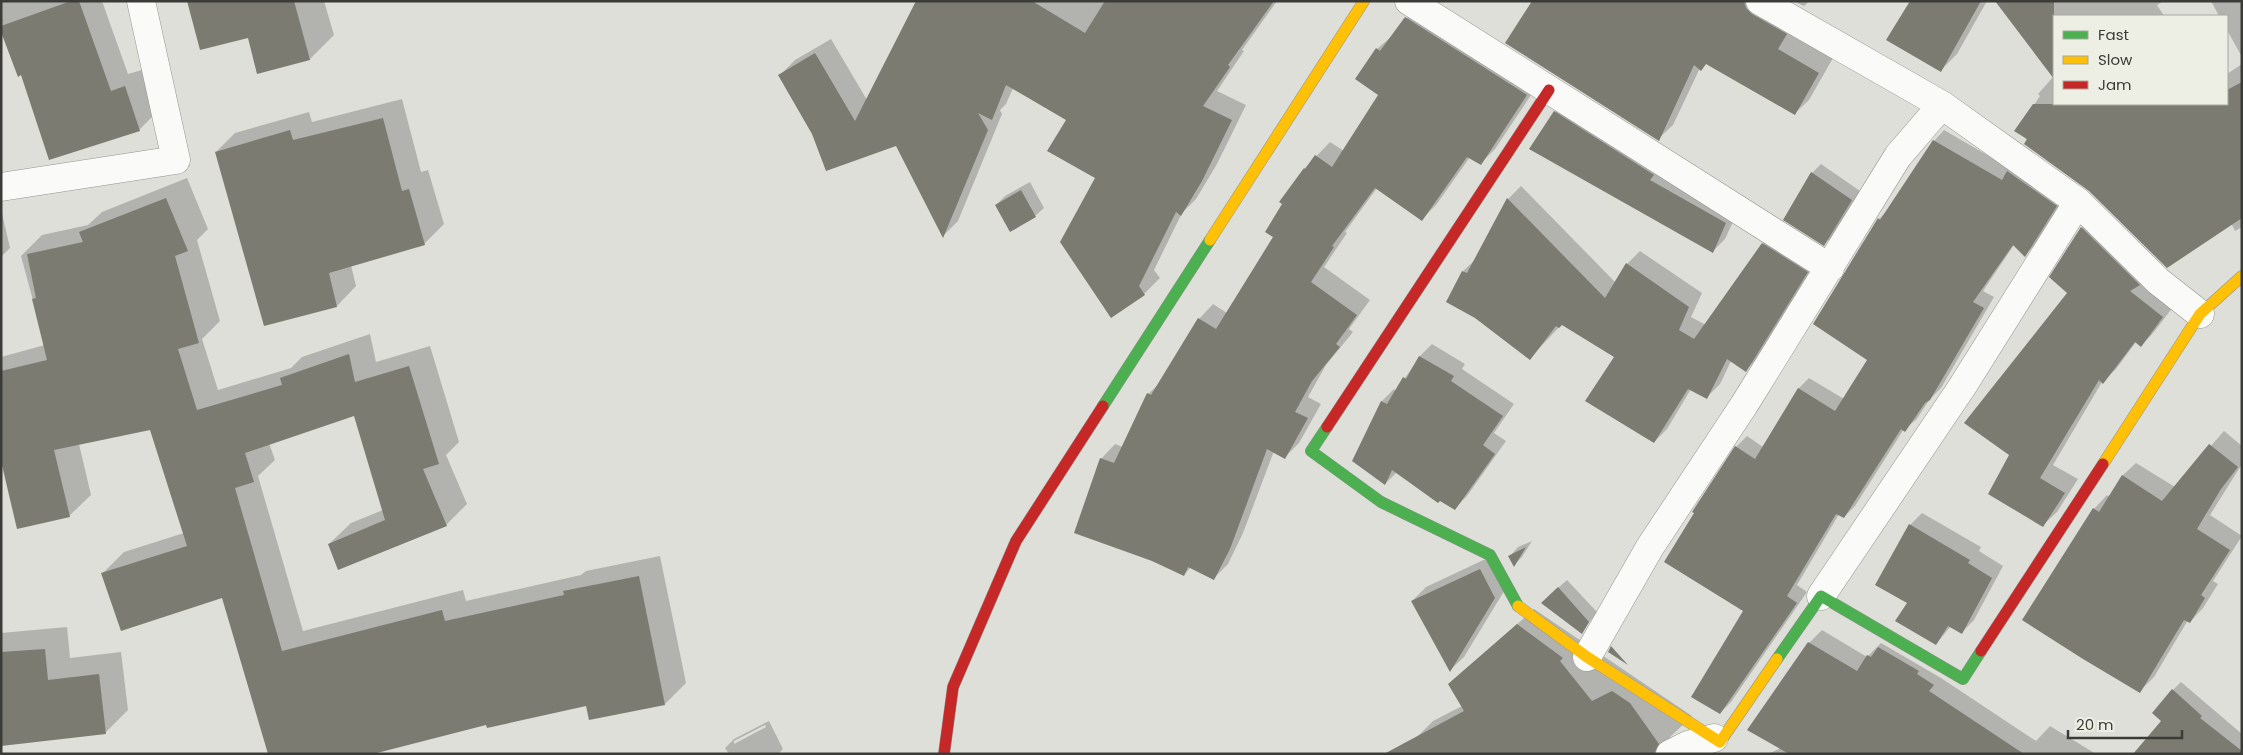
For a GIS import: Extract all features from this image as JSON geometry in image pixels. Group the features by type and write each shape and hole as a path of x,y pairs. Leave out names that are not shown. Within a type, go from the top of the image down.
{"street":[{"path":"1,187 176,160 141,1"},
{"path":"944,754 953,687 1016,541 1364,1"},
{"path":"1410,1 1830,268"},
{"path":"1760,1 1942,106 2078,202 2158,281 2200,314"},
{"path":"1549,90 1311,451 1381,502 1490,555 1516,604 1587,657 1720,742 1962,387 2078,202"},
{"path":"1587,657 1650,547 1830,268 1898,156 1942,106"},
{"path":"1821,596 1963,679 2200,314 2242,276"},
{"path":"1670,754 1688,744 1714,738"}],"building":[{"path":"71,1 79,1 111,91 125,86 140,131 49,160 21,75 18,77 1,32 1,26"},
{"path":"187,1 294,1 310,60 257,74 248,38 200,50"},
{"path":"916,1 1032,1 1085,33 1105,1 1274,1 1228,65 1230,67 1203,106 1232,120 1202,181 1181,216 1176,212 1139,286 1145,295 1111,318 1060,242 1095,178 1047,151 1066,120 1006,85 992,120 978,113 988,130 943,238 896,146 826,171 812,134 778,75 815,53 855,121"},
{"path":"1532,1 1744,1 1746,8 1752,14 1787,34 1778,49 1819,73 1795,115 1706,64 1701,71 1694,65 1659,141 1505,43"},
{"path":"1910,1 1981,1 1941,72 1886,40"},
{"path":"1995,1 2054,1 2053,78"},
{"path":"1405,17 1527,95 1481,165 1467,157 1422,221 1375,188 1332,246 1334,247 1311,282 1357,315 1336,344 1340,347 1312,381 1295,412 1308,418 1285,459 1267,449 1230,549 1214,580 1188,567 1184,576 1152,561 1074,533 1100,458 1114,463 1147,393 1151,395 1198,318 1216,329 1273,237 1265,232 1282,204 1279,202 1315,155 1332,167 1378,95 1355,79 1376,48 1380,51"},
{"path":"2242,82 2242,218 2167,268 2089,191 2024,144 2027,139 2014,131 2033,104 2228,105 2228,89"},
{"path":"1554,111 1654,175 1650,180 1726,223 1713,253 1529,149"},
{"path":"383,118 402,191 409,189 425,245 329,273 337,307 264,326 215,152 290,130 293,140"},
{"path":"1933,140 2002,180 2007,171 2057,206 2025,257 2013,245 1973,302 1984,308 1930,400 1925,403 1905,432 1901,429 1844,518 1836,514 1787,596 1797,603 1720,714 1691,697 1743,611 1664,562 1694,513 1692,512 1735,446 1755,459 1798,388 1835,411 1867,360 1813,324 1878,218 1880,220"},
{"path":"1811,172 1852,200 1824,246 1783,220"},
{"path":"1021,190 1036,217 1010,232 995,205"},
{"path":"166,198 188,251 175,256 199,343 178,349 197,410 282,385 280,378 349,354 355,382 409,366 439,464 423,469 447,526 338,570 328,544 385,520 354,416 245,453 254,482 235,488 282,651 442,610 445,621 564,595 563,591 639,576 665,705 589,720 586,706 487,728 486,725 373,754 268,754 222,598 121,631 101,573 187,546 150,430 54,450 70,517 17,529 1,461 1,371 47,360 32,299 36,298 27,254 83,242 79,232"},
{"path":"1507,198 1605,298 1626,263 1689,307 1679,330 1694,339 1762,243 1808,272 1746,372 1727,359 1707,399 1688,389 1654,443 1585,401 1614,357 1562,325 1559,328 1556,326 1530,360 1475,318 1446,302 1462,271 1467,273"},
{"path":"2081,227 2140,285 2130,291 2163,317 2141,347 2135,342 2103,384 2099,380 2040,478 2065,493 2043,527 1988,494 2009,455 1964,423 2067,293 2049,277"},
{"path":"1419,356 1454,376 1451,381 1503,416 1483,445 1495,454 1455,510 1440,501 1438,503 1392,470 1385,485 1352,461 1381,401 1387,404 1403,377 1406,379"},
{"path":"2209,444 2238,467 2221,489 2197,529 2230,550 2201,595 2205,598 2190,623 2184,620 2140,693 2022,620 2093,508 2099,512 2122,475 2162,501"},
{"path":"1909,524 1970,560 1968,563 1992,578 1962,634 1948,626 1936,645 1895,621 1907,603 1875,585"},
{"path":"1526,547 1514,567 1508,556"},
{"path":"1480,569 1495,598 1450,672 1411,601"},
{"path":"1558,587 1589,622 1582,634 1541,603"},
{"path":"1517,624 1563,658 1560,661 1592,701 1612,691 1630,703 1659,744 1654,754 1384,754 1464,711 1448,684"},
{"path":"1808,642 1857,671 1867,655 1871,657 1878,647 1919,671 1917,674 1934,685 1929,691 2024,754 1789,754 1747,730"},
{"path":"1611,646 1628,665 1608,652"},
{"path":"45,649 48,680 99,674 106,734 1,746 1,652"},
{"path":"2172,689 2202,716 2200,718 2242,751 2242,754 2133,754 2161,721 2152,713"}],"traffic: fast":[{"path":"1103,406 1210,240"},
{"path":"1327,427 1311,451 1381,502 1490,555 1518,606"},
{"path":"1777,659 1821,596 1963,679 1981,651"}],"traffic: slow":[{"path":"1210,240 1364,1"},
{"path":"2103,464 2200,314 2242,276"},
{"path":"1518,606 1587,657 1720,742 1777,659"}],"traffic: jam":[{"path":"1327,427 1549,90"},
{"path":"944,754 953,687 1016,541 1103,406"},
{"path":"1981,651 2103,464"}]}
